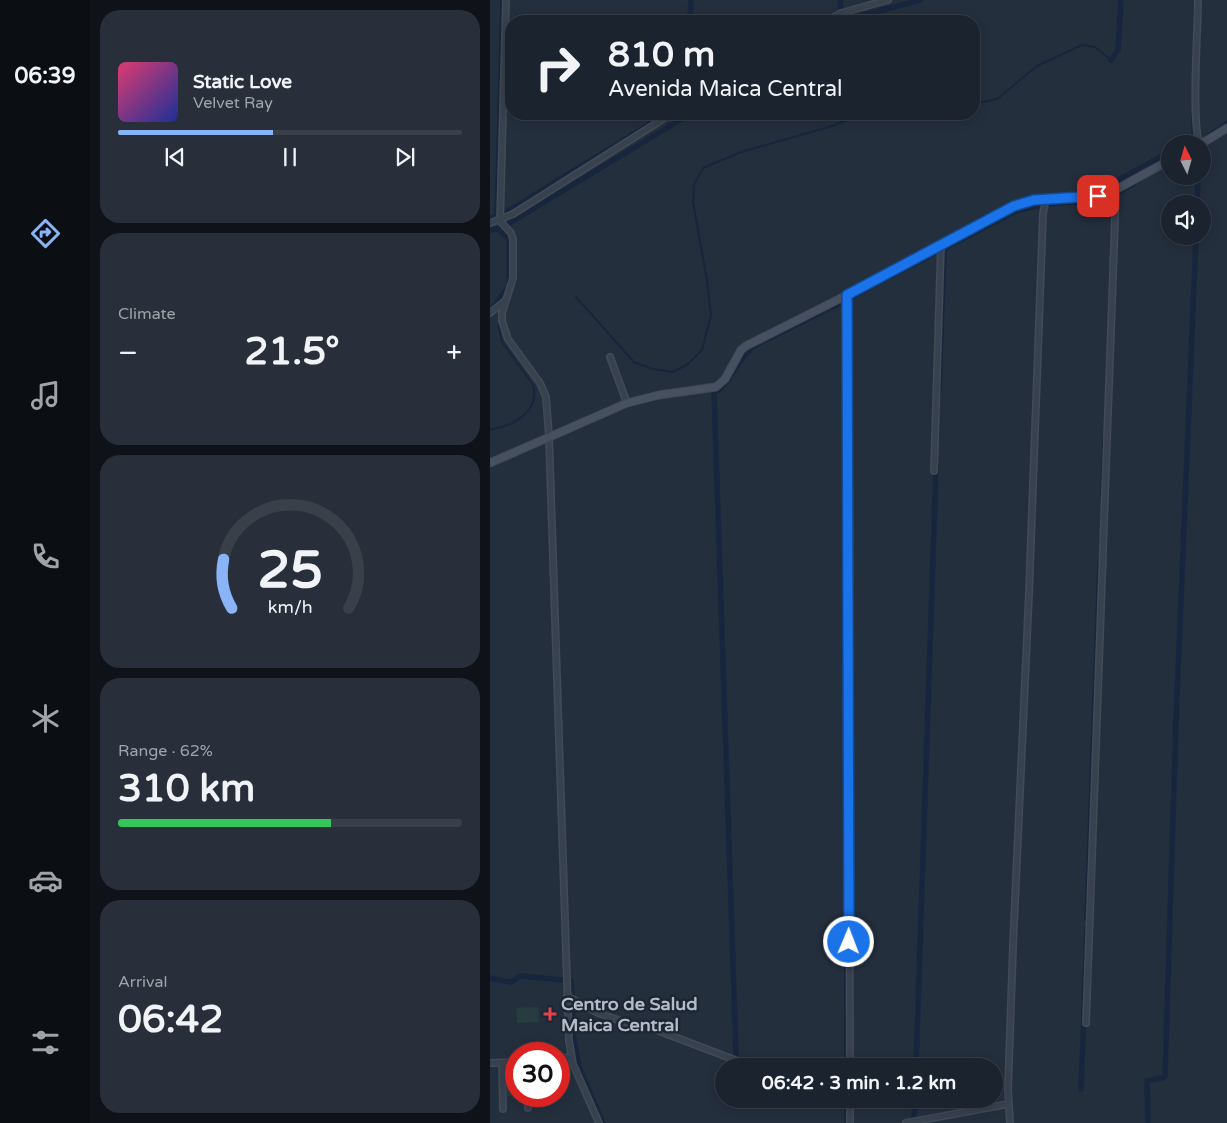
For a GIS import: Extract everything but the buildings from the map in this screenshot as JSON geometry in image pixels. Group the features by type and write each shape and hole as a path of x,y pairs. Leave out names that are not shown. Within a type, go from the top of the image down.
{"street":[{"path":"506,0 506,15"},
{"path":"836,15 888,0"},
{"path":"1198,0 1197,125 1199,135"},
{"path":"505,37 500,221 511,233 513,239 513,278 502,313 504,329 516,351 540,383 546,397 549,436 567,996 571,1057 599,1123"},
{"path":"490,223 500,221 661,120"},
{"path":"1211,138 1227,128"},
{"path":"490,463 627,403 660,394 716,387 725,379 741,350 746,346 847,295 1014,206 1046,198 1098,196 1116,190 1161,165"},
{"path":"1086,1023 1116,190"},
{"path":"1010,1123 1008,1104 1013,946 1029,612 1043,214 1046,198"},
{"path":"934,471 941,244"},
{"path":"847,295 850,1058"},
{"path":"490,313 506,300"},
{"path":"610,357 627,403"},
{"path":"567,996 598,1014 651,1028 730,1058"},
{"path":"490,1063 505,1063"},
{"path":"502,1063 503,1109"},
{"path":"906,1123 1008,1104"},
{"path":"850,1108 850,1123"}],"green space":[{"path":"538,1007 539,1022 517,1023 516,1008"}],"waterway":[{"path":"690,15 691,0"},
{"path":"833,15 841,11 840,0"},
{"path":"864,15 920,0"},
{"path":"1111,60 1118,50 1121,0"},
{"path":"497,216 503,1"},
{"path":"980,103 997,99 1037,66 1082,45 1095,47 1111,60"},
{"path":"1194,117 1194,135"},
{"path":"505,213 656,120"},
{"path":"508,224 680,120"},
{"path":"576,297 634,362 653,369 673,372 688,364 702,350 711,315 707,280 693,202 694,184 703,168 741,152 848,120"},
{"path":"1210,135 1227,124"},
{"path":"1091,188 1106,187 1161,157"},
{"path":"1120,192 1139,180"},
{"path":"1197,195 1198,185"},
{"path":"1050,204 1105,200 1112,197"},
{"path":"943,249 1016,211 1040,205"},
{"path":"490,219 498,216"},
{"path":"490,230 498,229 509,239 509,286 493,308"},
{"path":"1148,1123 1147,1081 1165,1077 1176,720 1196,245"},
{"path":"939,392 944,249"},
{"path":"851,297 937,252"},
{"path":"718,391 744,356 754,346 844,301 847,1057"},
{"path":"490,430 507,425 523,416 533,403 534,395 533,385 502,342 498,325"},
{"path":"714,393 736,1054"},
{"path":"1103,495 1105,439"},
{"path":"916,1058 936,466"},
{"path":"1087,919 1100,561"},
{"path":"1081,1089 1087,929"},
{"path":"490,978 511,982 520,976 563,980"},
{"path":"571,981 572,994"},
{"path":"572,1003 574,1041 579,1067 603,1123"},
{"path":"847,1108 847,1123"},
{"path":"914,1118 915,1108"}],"place":[{"name":"Centro de Salud Maica Central","path":"550,1014"}],"route":[{"path":"849,942 847,295 1014,206 1046,198 1098,196"}]}
